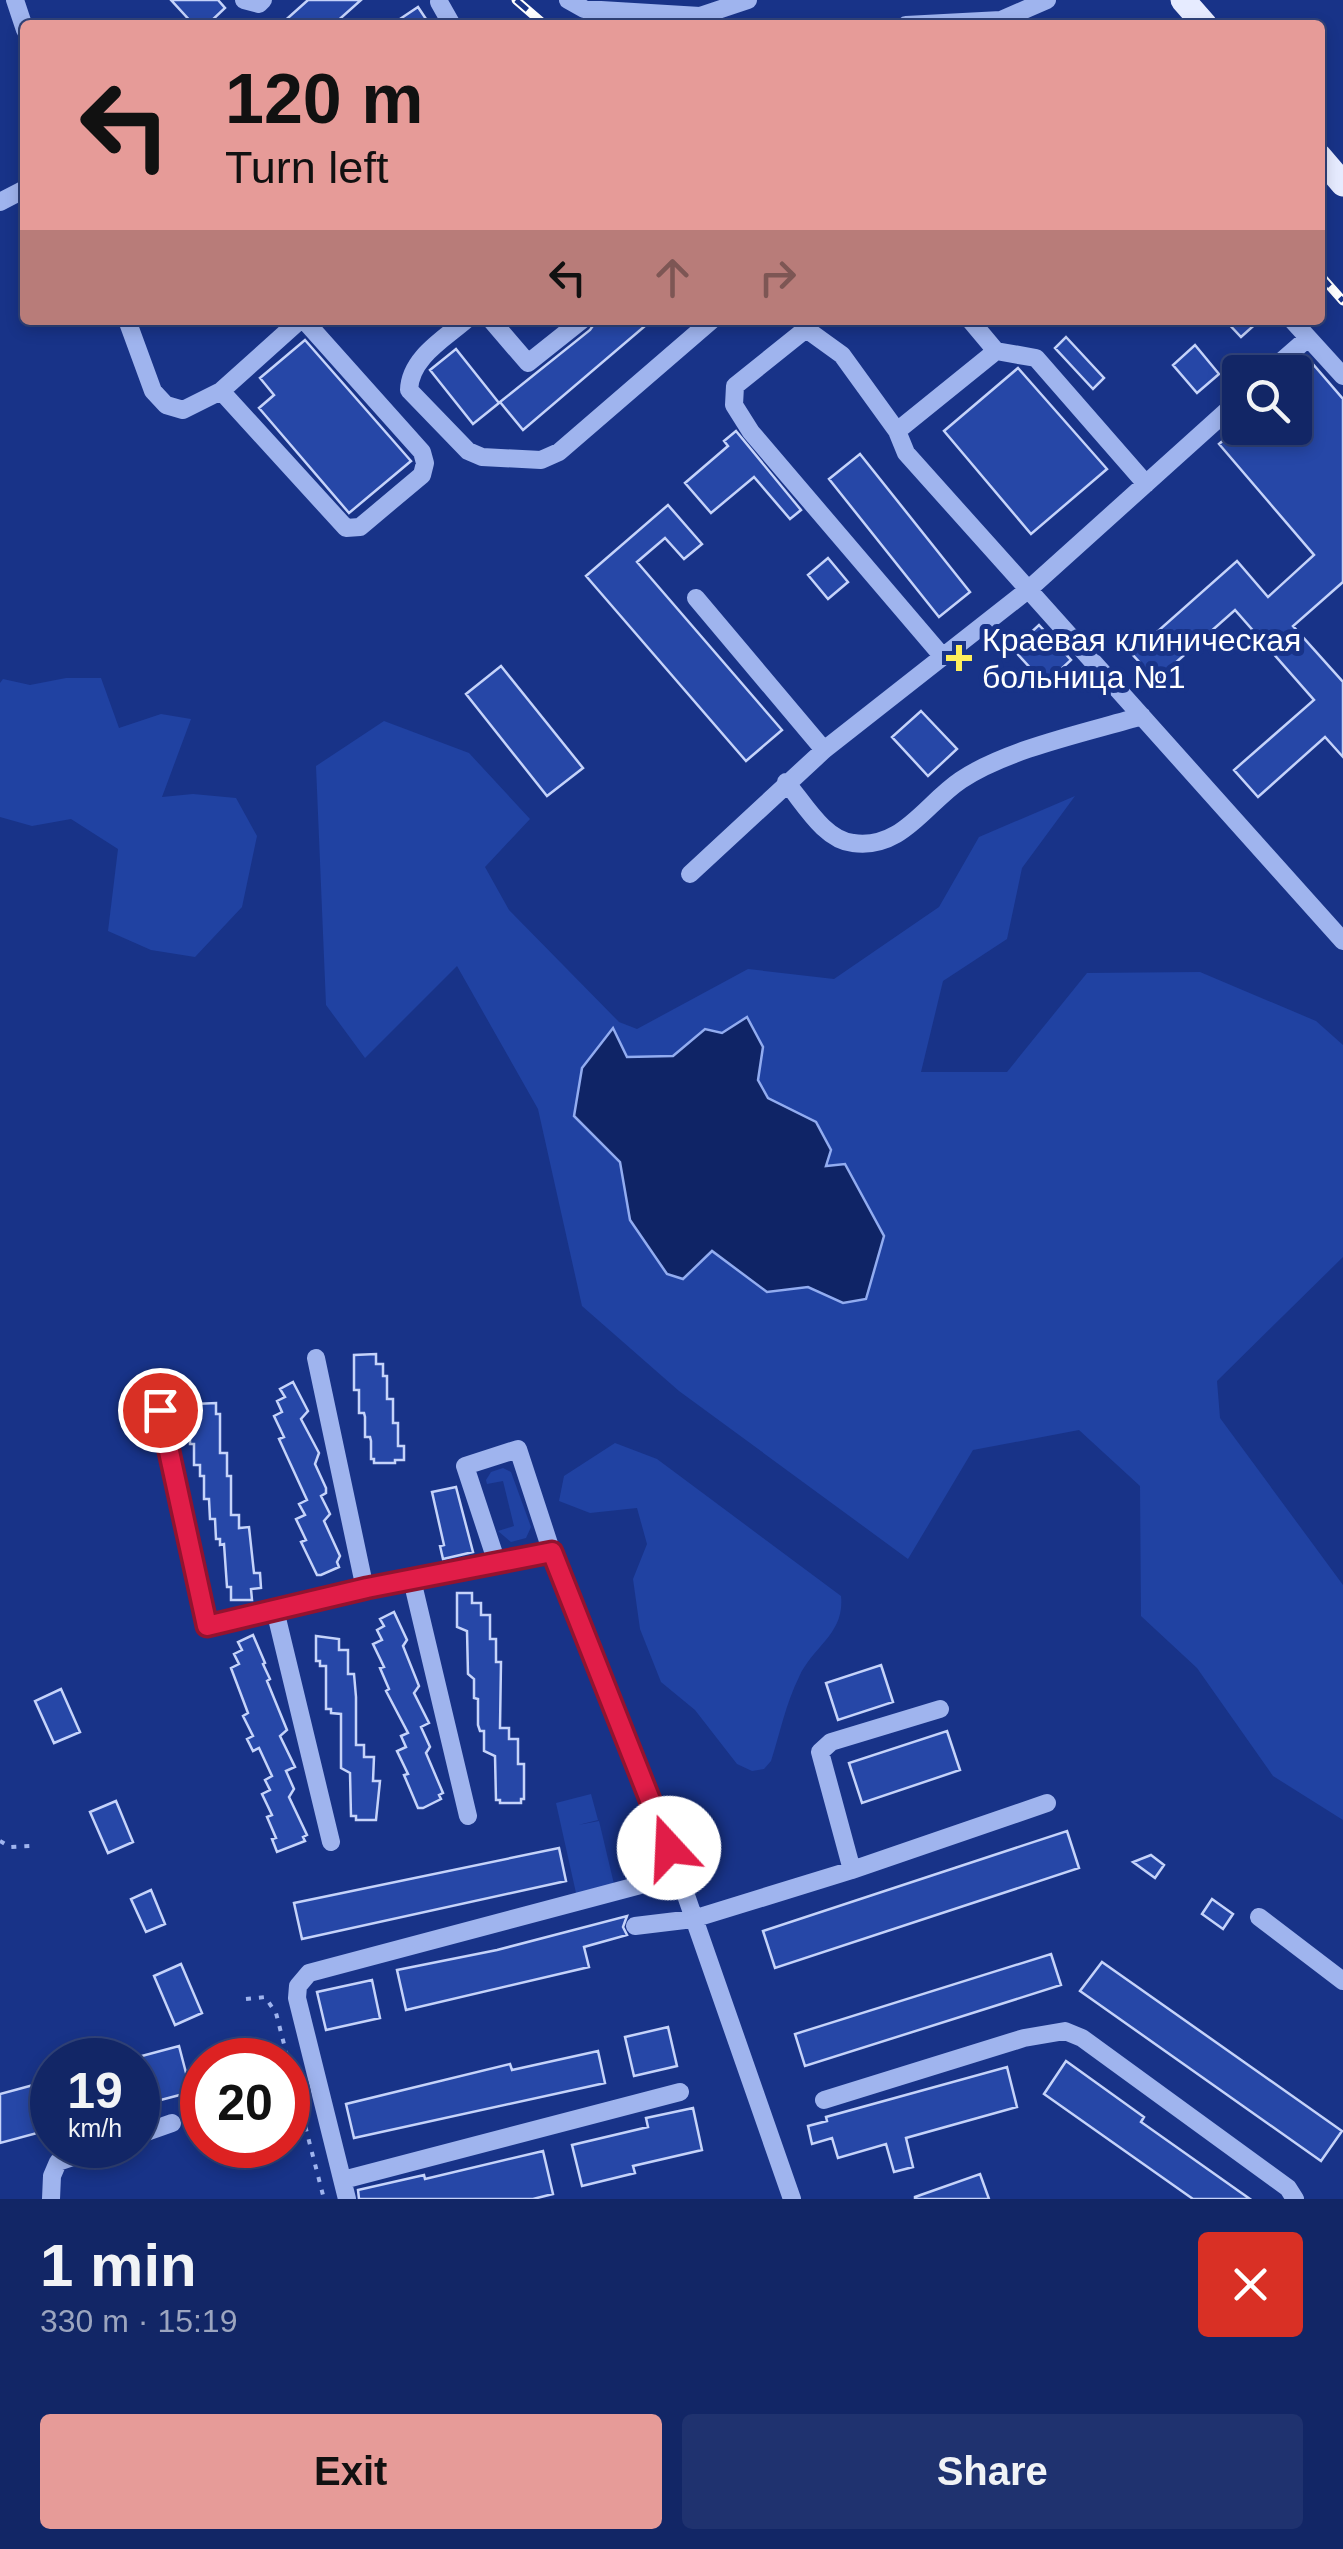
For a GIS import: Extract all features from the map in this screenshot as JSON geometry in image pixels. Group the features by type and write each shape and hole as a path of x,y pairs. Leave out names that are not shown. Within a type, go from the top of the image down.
{"main road":[{"path":"1184,0 1201,20"},
{"path":"1325,163 1343,184"}],"lane":[{"path":"244,0 259,4 263,0"},
{"path":"568,0 584,9 700,16 748,0"},
{"path":"1001,20 1047,0"},
{"path":"130,325 153,390 166,405 183,410 221,391 296,325"},
{"path":"221,391 346,528 360,527 422,475 426,463 422,452 307,325"},
{"path":"460,325 418,362 410,378 410,390 468,451 482,458 542,460 559,452 706,325"},
{"path":"496,325 528,363 576,325"},
{"path":"942,657 751,432 734,404 735,386 811,325 842,354 896,431 906,453 1343,941"},
{"path":"975,325 996,350 1036,358 1146,484"},
{"path":"1296,325 1343,376"},
{"path":"1288,355 1308,338"},
{"path":"896,431 996,350"},
{"path":"690,874 786,782 1029,589 1222,415"},
{"path":"696,598 824,750"},
{"path":"786,782 830,834 849,843 874,844 895,838 961,780 1002,759 1142,716"},
{"path":"316,1358 365,1589"},
{"path":"160,1410 207,1626 365,1589 552,1552"},
{"path":"497,1563 465,1466 518,1449 552,1552 660,1821 792,2199"},
{"path":"412,1580 468,1816"},
{"path":"275,1610 332,1842"},
{"path":"852,1870 820,1752 831,1742 940,1708"},
{"path":"635,1926 693,1919 1047,1803"},
{"path":"678,1875 309,1973 298,1986 296,1998 345,2190 680,2092"},
{"path":"1259,1917 1343,1981"},
{"path":"824,2100 1024,2038 1065,2031 1082,2038 1288,2188 1295,2199"},
{"path":"160,2127 172,2123"},
{"path":"52,2199 55,2168"}],"path":[{"path":"0,1841 10,1847 30,1846"},
{"path":"246,1999 265,1997 276,2013 324,2199"}],"shaded area":[{"path":"66,678 101,678 119,728 161,714 191,719 162,797 193,794 236,798 257,836 242,907 195,957 151,950 108,931 118,849 71,819 32,826 0,817 0,683 3,679 30,685"},
{"path":"384,721 469,753 530,819 485,867 509,910 619,1022 637,1029 748,969 834,979 939,907 979,837 1075,796 1022,868 1007,939 943,981 921,1072 1007,1072 1087,973 1200,972 1316,1021 1343,1045 1343,1257 1217,1381 1220,1418 1343,1585 1343,1820 1273,1776 1197,1668 1141,1616 1140,1486 1079,1430 973,1450 908,1559 679,1391 582,1306 538,1109 457,966 365,1058 326,1005 316,766","holes":["612,1029 627,1057 673,1056 704,1029 763,1047 758,1080 768,1098 816,1122 843,1303 808,1287 767,1291 712,1251 683,1279 630,1220 620,1162"]},
{"path":"747,1017 763,1047 758,1080 768,1098 816,1122 831,1150 826,1166 845,1164 884,1236 866,1299 843,1303 808,1287 767,1292 712,1251 683,1279 667,1274 630,1220 620,1162 574,1116 582,1068 613,1028 627,1057 673,1056 705,1029 722,1033"},
{"path":"615,1443 657,1459 841,1596 838,1620 799,1677 771,1761 764,1769 752,1771 737,1764 695,1710 661,1682 640,1629 633,1579 647,1544 637,1508 590,1513 559,1501 564,1476"},
{"path":"503,1468 511,1472 531,1527 526,1538 511,1542 498,1531 514,1526 503,1481 487,1484 486,1480 491,1472"},
{"path":"591,1794 598,1820 578,1825 599,1821 614,1884 576,1893 556,1803"}],"building":[{"path":"171,0 218,0 225,8 212,20 189,20"},
{"path":"308,0 361,0 339,20 286,20"},
{"path":"418,7 427,20 398,20"},
{"path":"594,325 646,325 523,430 500,402"},
{"path":"1230,325 1254,325 1241,337"},
{"path":"1066,337 1104,378 1093,389 1055,348"},
{"path":"305,340 411,461 349,513 259,408 274,395 260,378"},
{"path":"1195,345 1219,374 1197,393 1173,365"},
{"path":"456,349 499,403 473,424 430,370"},
{"path":"1312,363 1343,399 1343,582 1293,626 1343,682 1343,757 1325,737 1258,797 1234,770 1314,700 1235,610 1156,680 1132,654 1237,561 1268,597 1314,555 1219,444 1312,445"},
{"path":"1018,368 1107,469 1031,534 944,431"},
{"path":"736,431 801,510 790,519 754,477 711,513 685,483 728,446 724,441"},
{"path":"860,454 970,592 939,617 829,479"},
{"path":"668,505 702,544 684,559 665,538 637,562 782,730 746,761 586,576"},
{"path":"828,558 848,582 828,599 808,575"},
{"path":"1039,625 1071,660 1045,684 1013,649"},
{"path":"501,666 583,768 547,796 466,694"},
{"path":"921,711 957,749 928,776 892,737"},
{"path":"376,1354 376,1364 383,1364 383,1376 387,1376 387,1399 393,1399 398,1446 404,1446 404,1460 395,1463 374,1463 371,1459 364,1413 359,1413 359,1390 354,1390 354,1355"},
{"path":"293,1382 308,1411 301,1419 319,1453 315,1464 326,1488 321,1496 330,1514 324,1521 340,1556 339,1567 321,1575 317,1575 301,1542 306,1540 296,1519 305,1515 299,1504 307,1500 279,1439 284,1437 274,1416 282,1412 277,1401 285,1397 280,1389"},
{"path":"216,1403 216,1414 220,1414 220,1453 227,1453 227,1476 231,1476 231,1515 239,1515 239,1528 249,1527 254,1573 260,1573 261,1588 251,1589 252,1600 231,1600 224,1544 216,1539 209,1499 204,1499 204,1476 200,1476 200,1465 194,1465 194,1444 190,1444 190,1430 185,1430 185,1414 195,1414 195,1404"},
{"path":"456,1487 473,1552 443,1559 440,1546 444,1545 432,1492"},
{"path":"457,1593 472,1593 472,1603 481,1603 481,1615 490,1615 490,1639 496,1639 496,1662 501,1662 500,1728 509,1728 509,1739 518,1739 518,1764 524,1764 521,1803 496,1800 495,1756 484,1751 474,1679 468,1674 467,1631 457,1627"},
{"path":"394,1612 407,1640 403,1646 419,1686 414,1693 429,1723 421,1727 430,1747 426,1753 443,1793 439,1795 441,1799 423,1808 418,1808 404,1775 408,1774 397,1751 406,1747 401,1736 408,1733 386,1691 389,1689 380,1668 384,1667 373,1644 382,1640 377,1630 384,1626 380,1619"},
{"path":"253,1635 287,1730 280,1736 295,1767 286,1771 294,1789 289,1797 307,1835 303,1837 305,1841 277,1852 267,1817 272,1815 262,1794 270,1790 265,1780 272,1776 259,1748 253,1751 247,1739 253,1736 243,1716 248,1713 231,1668 239,1664 234,1654 242,1650 238,1642"},
{"path":"316,1636 339,1639 339,1650 348,1650 348,1674 354,1674 356,1697 356,1745 364,1745 364,1757 374,1757 373,1781 380,1781 376,1820 356,1820 356,1816 351,1816 350,1773 341,1768 341,1714 326,1709 326,1666 316,1661"},
{"path":"881,1665 893,1702 838,1720 826,1683"},
{"path":"61,1689 80,1732 54,1743 35,1701"},
{"path":"947,1731 960,1770 862,1803 849,1763"},
{"path":"116,1801 133,1842 108,1853 90,1812"},
{"path":"1067,1831 1079,1868 775,1968 763,1931"},
{"path":"559,1848 566,1881 302,1939 294,1903"},
{"path":"1151,1855 1164,1865 1155,1878 1133,1862"},
{"path":"151,1890 165,1924 146,1932 131,1899"},
{"path":"1212,1899 1233,1914 1223,1929 1202,1914"},
{"path":"627,1916 623,1927 627,1935 584,1947 589,1967 406,2010 397,1970 497,1950"},
{"path":"1051,1954 1061,1985 805,2066 795,2034"},
{"path":"1102,1962 1342,2131 1321,2161 1080,1991"},
{"path":"181,1964 202,2013 175,2025 154,1976"},
{"path":"372,1980 380,2018 326,2030 317,1992"},
{"path":"668,2027 677,2066 634,2076 625,2037"},
{"path":"179,2046 180,2050 180,2095 160,2100 160,2051"},
{"path":"598,2051 605,2083 354,2138 346,2104 510,2064 512,2070"},
{"path":"1066,2061 1144,2117 1141,2122 1250,2199 1193,2199 1044,2094"},
{"path":"1007,2067 1017,2107 906,2138 913,2167 894,2172 886,2144 838,2158 832,2138 812,2144 808,2126 827,2121 826,2117"},
{"path":"30,2086 30,2135 0,2143 0,2094"},
{"path":"693,2108 702,2150 633,2166 635,2173 582,2186 572,2145 648,2127 646,2118"},
{"path":"543,2151 553,2194 533,2199 359,2199 358,2190 424,2175 425,2179"},
{"path":"980,2174 989,2199 915,2199 915,2197"}],"railway":[{"path":"516,0 539,20"},
{"path":"1325,281 1343,301"}],"place":[{"name":"Краевая клиническая больница №1","path":"959,658"}],"route":[{"path":"160,1410 207,1626 367,1588 552,1552 669,1848"}]}
